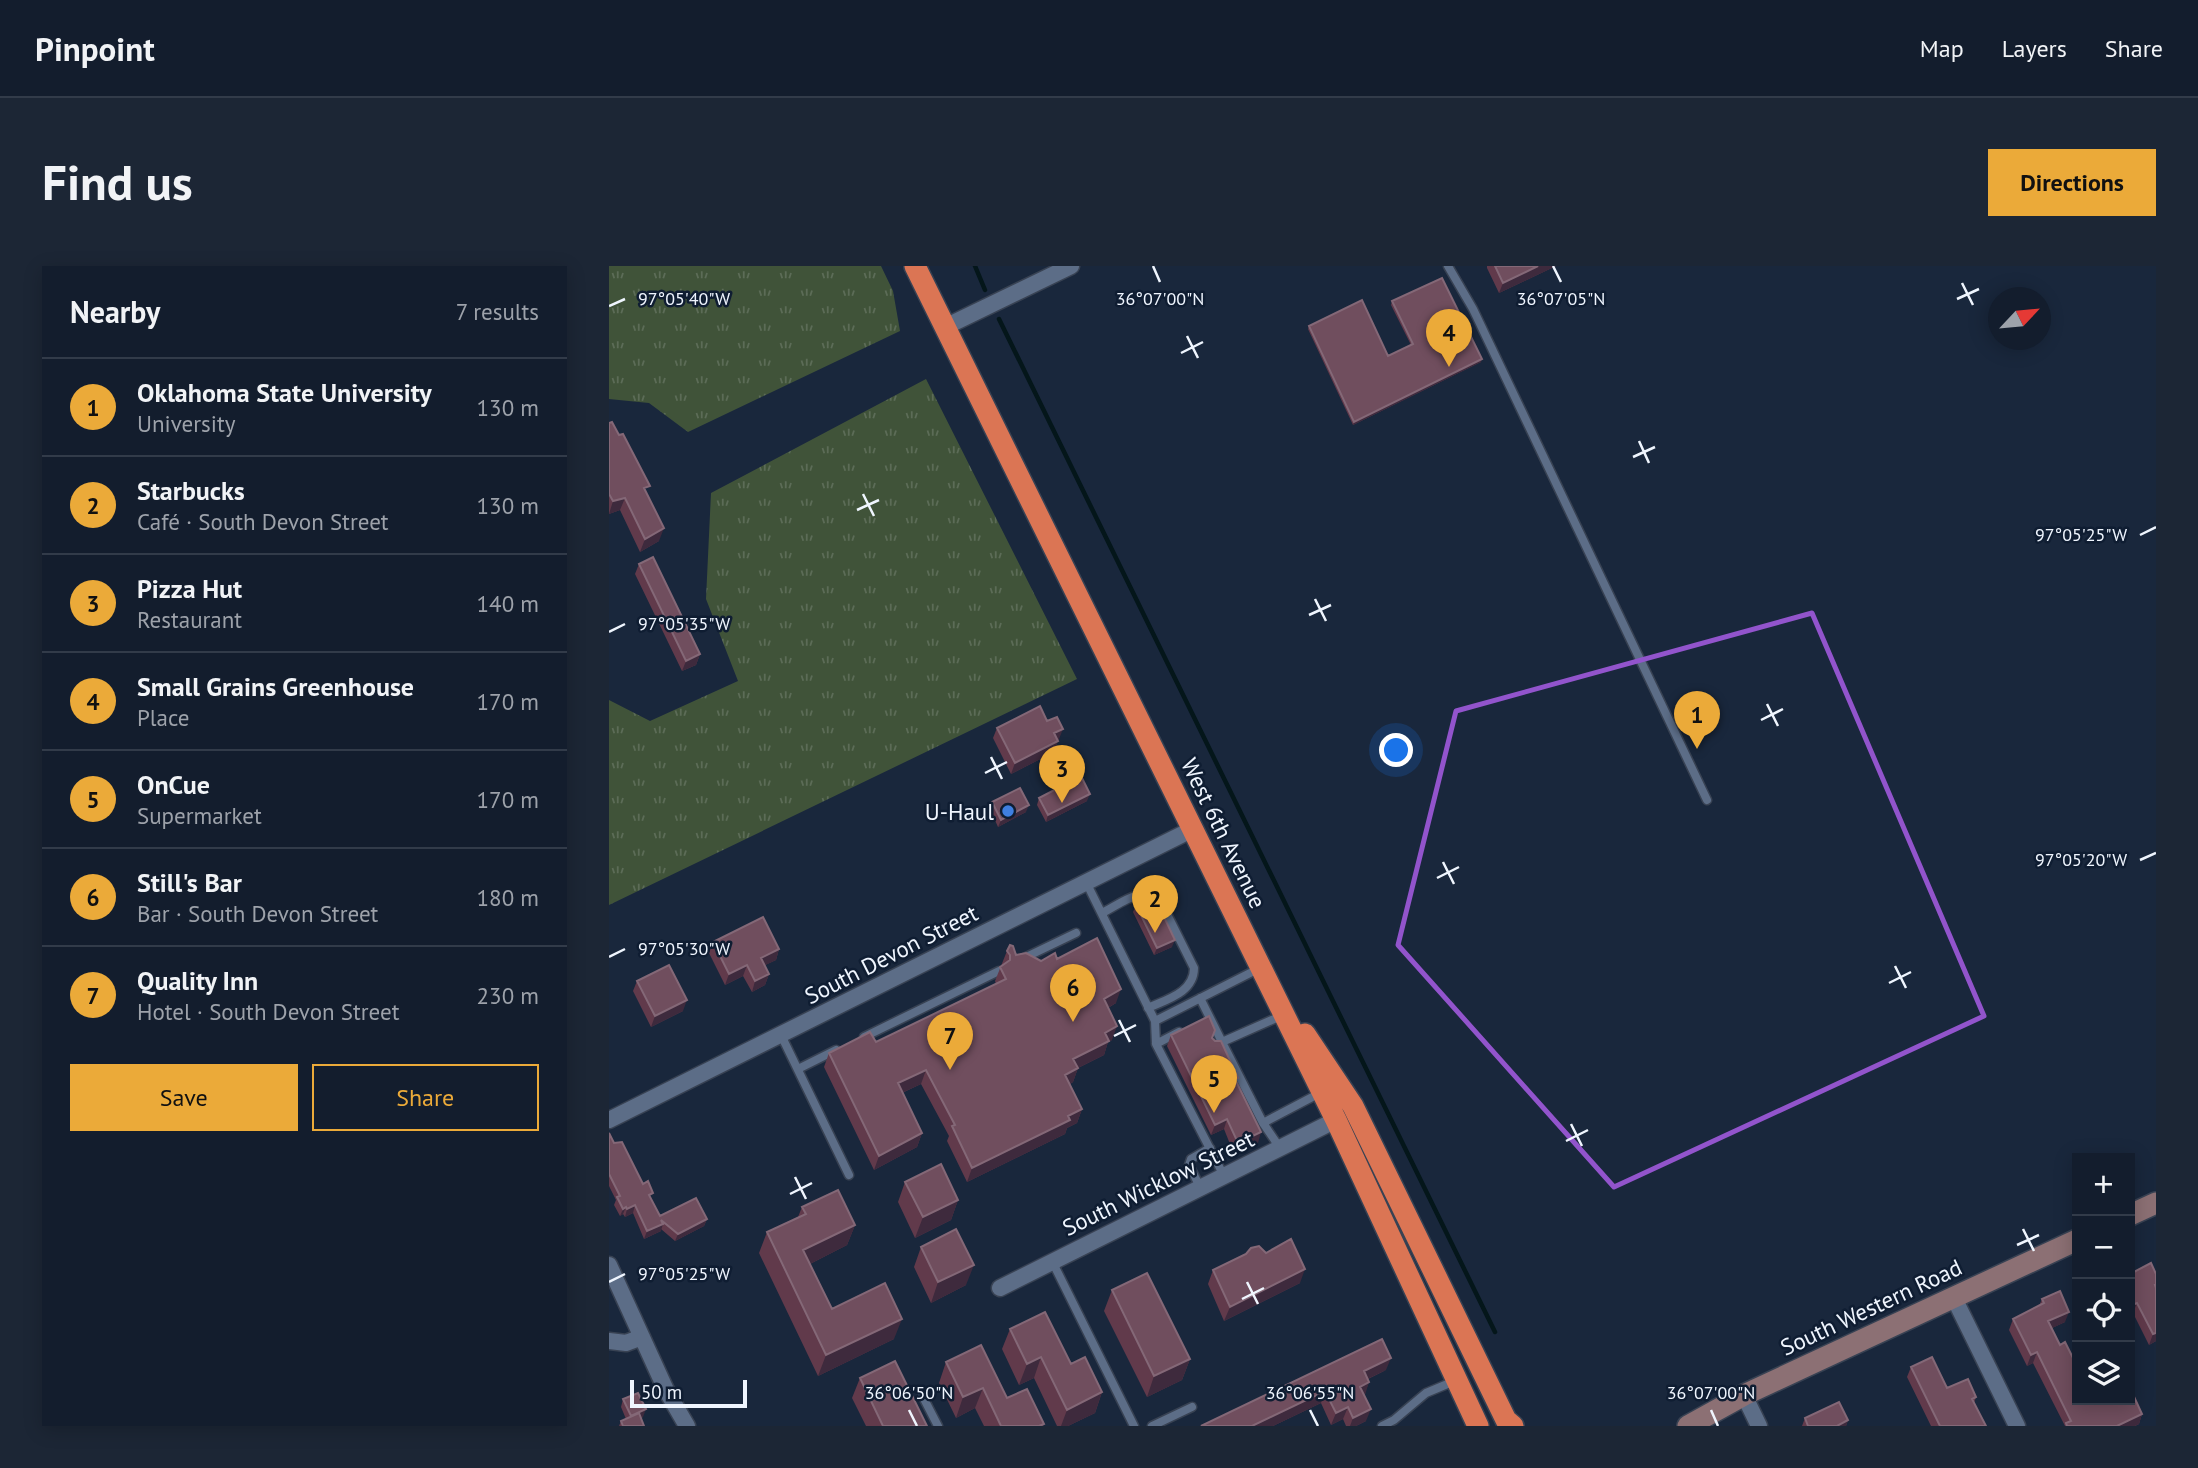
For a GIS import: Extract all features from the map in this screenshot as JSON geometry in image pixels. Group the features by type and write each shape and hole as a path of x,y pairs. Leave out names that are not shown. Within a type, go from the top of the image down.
{"highway":[{"name":"West 6th Avenue","path":"915,266 1336,1120 1478,1426"},
{"path":"1260,968 1353,1106 1506,1420 1513,1426"}],"main road":[{"path":"2135,1214 2156,1203"},
{"name":"South Western Road","path":"1688,1426 1744,1395 2072,1242"}],"street":[{"path":"945,327 1072,266"},
{"name":"South Devon Street","path":"609,1120 1193,828"},
{"name":"South Wicklow Street","path":"1000,1288 1336,1120"},
{"path":"609,1265 666,1390 687,1426"},
{"path":"1954,1298 2017,1426"},
{"path":"609,1341 626,1343 642,1337"},
{"path":"1744,1395 1759,1426"}],"lane":[{"path":"1448,266 1473,309 1707,800"},
{"path":"1086,882 1155,1021 1156,1044 1172,1066 1224,1176"},
{"path":"1102,913 1143,892 1153,894 1160,900 1193,968 1194,978 1190,985 1149,1008"},
{"path":"1014,963 1076,933"},
{"path":"1155,1021 1260,968"},
{"path":"857,1040 999,971"},
{"path":"1200,998 1228,1064 1280,1148"},
{"path":"1218,1044 1283,1015"},
{"path":"1199,1023 1210,1017"},
{"path":"1156,1044 1188,1028"},
{"path":"781,1035 849,1175"},
{"path":"797,1069 845,1046"},
{"path":"1263,1123 1322,1092"},
{"path":"1200,1187 1189,1165 1191,1159 1210,1148"},
{"path":"1052,1261 1134,1426"},
{"path":"1382,1426 1394,1420 1426,1393 1457,1380"},
{"path":"922,1395 938,1426"},
{"path":"1152,1426 1192,1407"}],"highlighted area":[{"path":"1812,613 1984,1016 1614,1187 1398,945 1456,711"}],"green space":[{"path":"609,266 881,266 893,291 900,331 688,432 649,403 609,399"},
{"path":"926,379 1077,679 609,905 609,700 650,721 738,681 706,599 711,493"}],"building":[{"path":"1495,266 1538,266 1503,283"},
{"path":"1442,278 1482,359 1354,422 1309,326 1362,300 1388,356 1413,344 1392,301"},
{"path":"612,422 619,435 623,434 650,486 644,488 664,528 645,539 625,498 613,501 609,494 609,423"},
{"path":"653,557 700,654 686,661 639,564"},
{"path":"1040,706 1047,721 1057,717 1063,729 1054,733 1058,741 1015,763 997,728"},
{"path":"1081,776 1090,794 1048,815 1039,798"},
{"name":"U-Haul","path":"1020,788 1029,805 1001,820 992,802"},
{"path":"1154,896 1175,940 1157,948 1136,905"},
{"path":"763,917 779,949 761,958 769,974 755,981 747,965 729,974 713,942"},
{"path":"1097,938 1121,989 1104,999 1117,1026 1105,1033 1109,1041 1073,1059 1078,1068 1065,1075 1082,1109 1068,1116 1070,1120 972,1168 952,1126 955,1125 926,1070 898,1083 922,1133 879,1156 829,1053 870,1032 876,1042 1006,979 1000,967 1010,960 1007,951 1010,945 1016,955 1026,953 1041,961 1055,953 1057,959"},
{"path":"669,965 687,1000 655,1016 637,981"},
{"path":"1209,1016 1215,1030 1212,1038 1221,1041 1238,1078 1235,1079 1261,1132 1238,1143 1227,1119 1215,1125 1171,1035"},
{"path":"609,1133 614,1143 622,1142 643,1184 648,1181 653,1193 649,1195 660,1216 696,1198 707,1219 678,1234 661,1220 663,1224 647,1231 635,1205 623,1209 617,1197 620,1196 609,1174"},
{"path":"941,1164 958,1200 923,1217 905,1182"},
{"path":"838,1190 855,1225 803,1250 832,1309 885,1283 902,1319 826,1355 767,1232 806,1214 802,1207"},
{"path":"956,1229 974,1265 938,1282 921,1247"},
{"path":"1291,1239 1305,1269 1230,1307 1213,1270 1246,1254 1251,1248 1259,1246 1266,1253"},
{"path":"2151,1263 2156,1274 2156,1333 2153,1334 2137,1303 2135,1304 2135,1271"},
{"path":"1147,1273 1190,1359 1154,1376 1112,1290"},
{"path":"2060,1291 2069,1312 2048,1321 2060,1345 2065,1342 2072,1356 2072,1405 2135,1405 2135,1399 2142,1414 2117,1426 2067,1426 2066,1423 2071,1421 2037,1352 2031,1355 2013,1319 2044,1303 2042,1299"},
{"path":"1045,1312 1071,1364 1085,1357 1102,1392 1067,1410 1041,1357 1027,1364 1010,1329"},
{"path":"1382,1339 1391,1358 1364,1371 1369,1382 1360,1387 1371,1409 1353,1418 1348,1407 1336,1413 1325,1391 1252,1426 1201,1426"},
{"path":"981,1345 1007,1398 1027,1389 1044,1424 1001,1426 983,1388 963,1397 946,1362"},
{"path":"1932,1357 1947,1388 1968,1379 1976,1397 1972,1399 1986,1426 1940,1426 1911,1367"},
{"path":"895,1361 927,1426 883,1426 860,1378"},
{"path":"638,1393 646,1409 631,1416 623,1399"},
{"path":"1839,1402 1848,1420 1837,1426 1808,1426 1805,1418"},
{"path":"639,1413 644,1426 623,1426 621,1421"}],"waterway":[{"path":"975,266 985,290"},
{"path":"999,319 1495,1332"}],"place":[{"name":"Small Grains Greenhouse","path":"1449,367"},
{"name":"Oklahoma State University","path":"1697,749"},
{"name":"Pizza Hut","path":"1062,803"},
{"name":"U-Haul","path":"1008,811"},
{"name":"Starbucks","path":"1155,933"},
{"name":"Still's Bar","path":"1073,1022"},
{"name":"Quality Inn","path":"950,1070"},
{"name":"OnCue","path":"1214,1113"}]}
